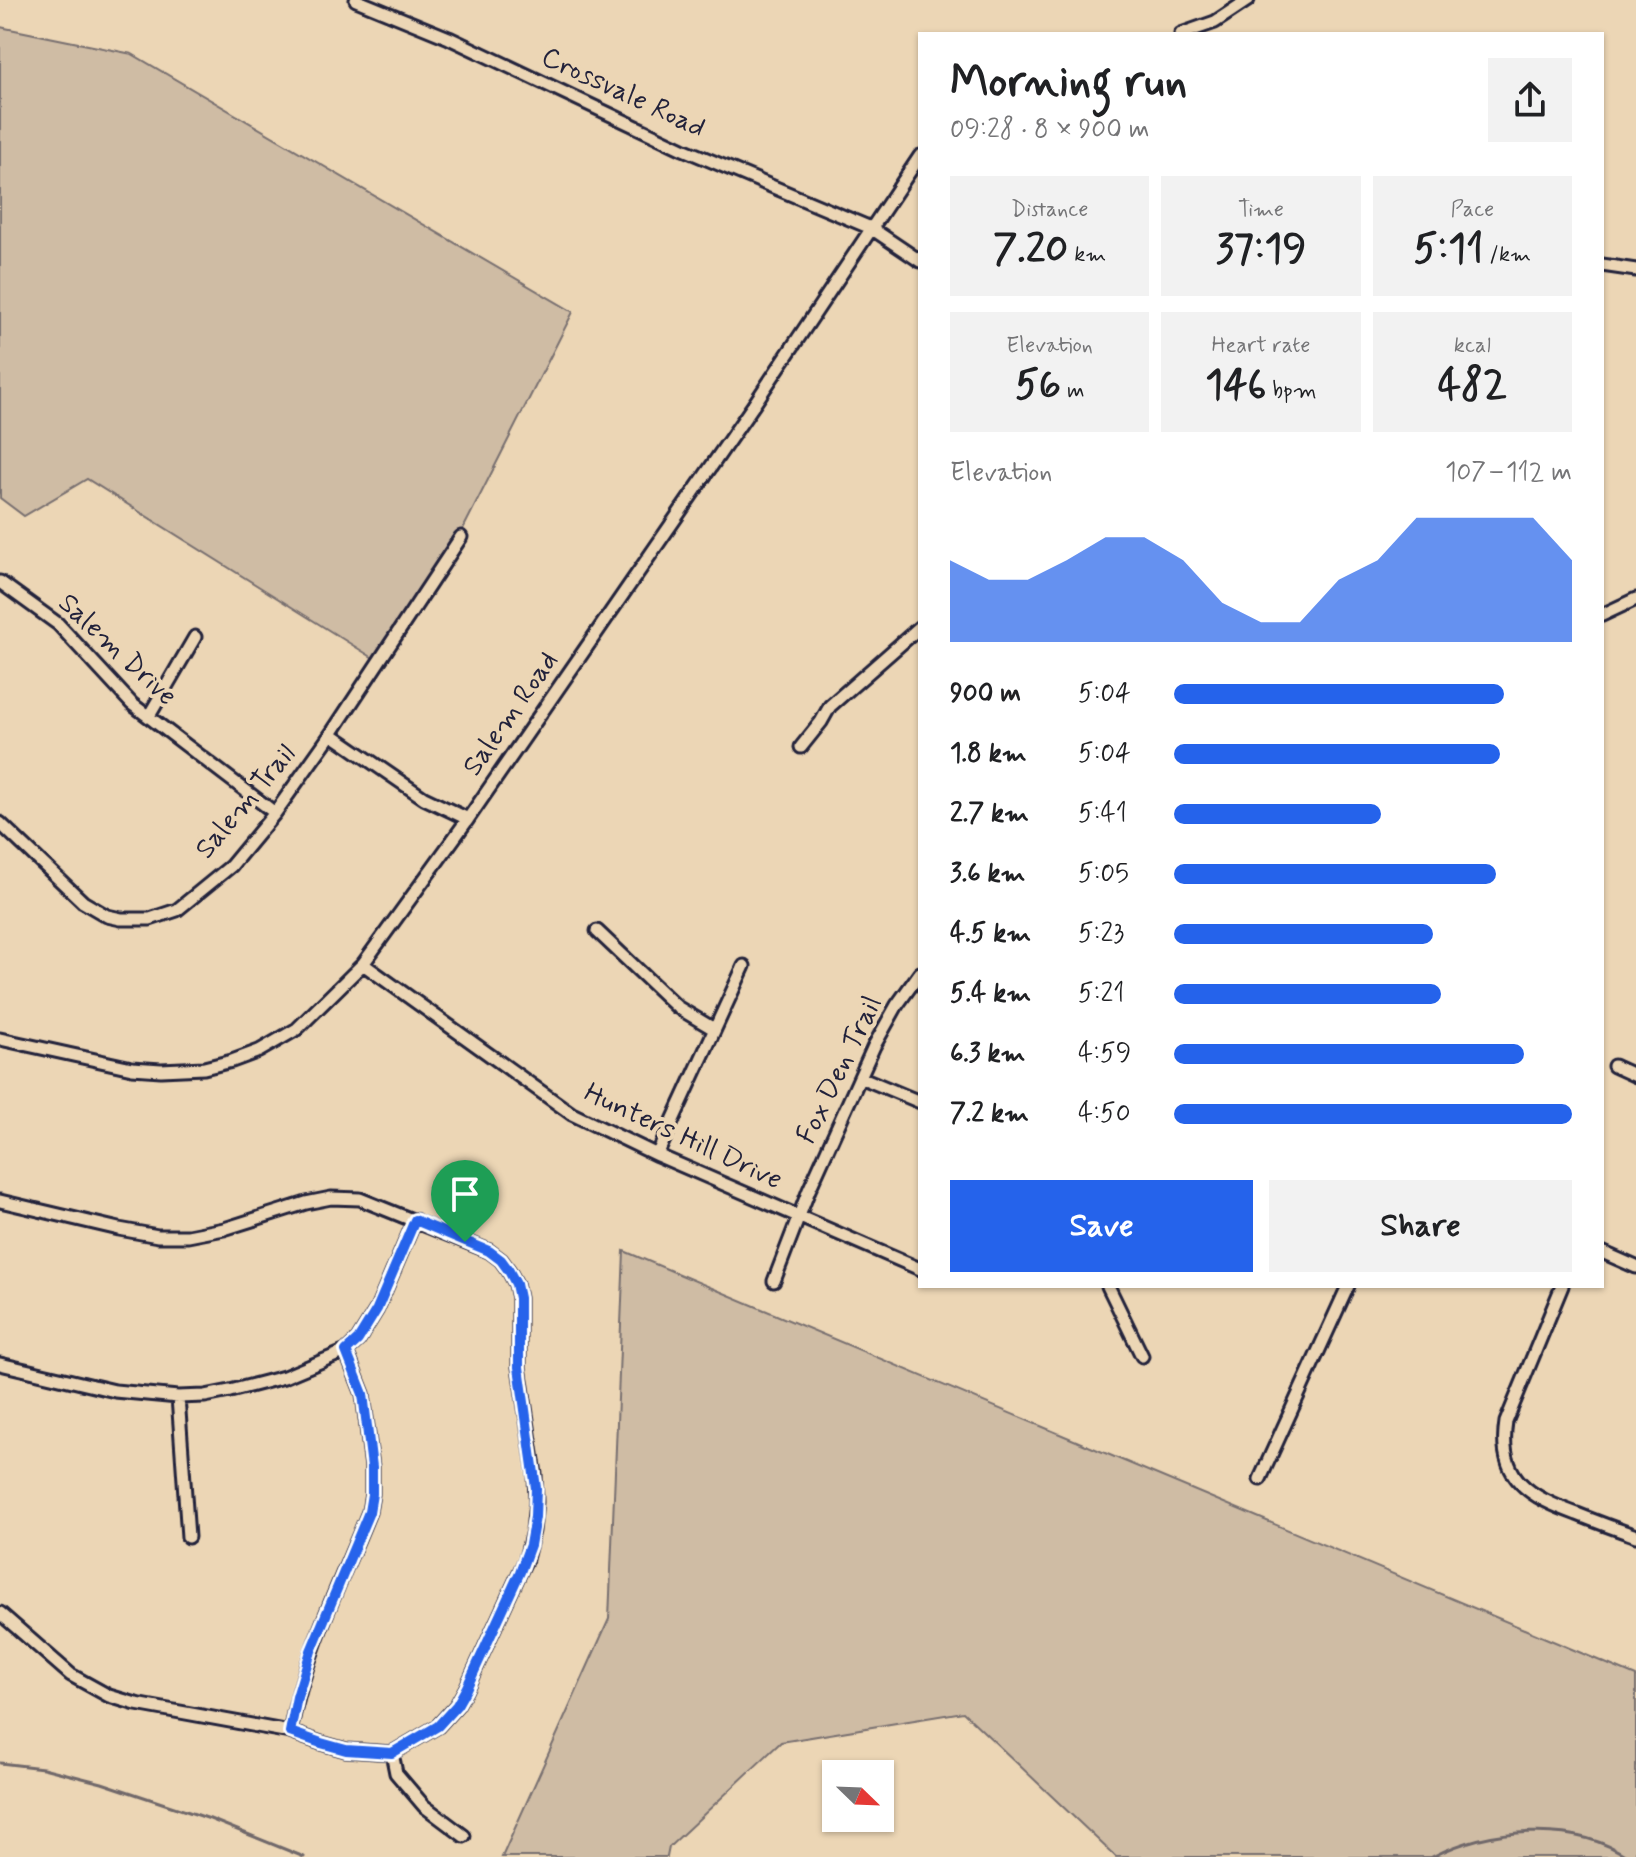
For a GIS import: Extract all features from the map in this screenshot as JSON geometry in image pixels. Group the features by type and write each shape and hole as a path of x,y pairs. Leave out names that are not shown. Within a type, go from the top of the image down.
{"street":[{"name":"Crossvale Road","path":"356,0 449,38 683,149 871,228 918,260"},
{"path":"1187,32 1215,22 1248,0"},
{"name":"Salem Road","path":"0,1039 132,1068 161,1070 204,1068 232,1061 259,1051 297,1029 363,964 468,819 747,416 918,159"},
{"path":"1604,265 1636,270"},
{"name":"Salem Trail","path":"0,823 83,902 107,916 136,921 177,910 231,866 275,813 461,537"},
{"name":"Salem Drive","path":"0,582 58,624 132,704 275,813"},
{"path":"1604,614 1636,599"},
{"path":"801,747 830,706 918,629"},
{"path":"149,716 195,637"},
{"path":"331,734 424,798 468,819"},
{"path":"597,931 677,1007 714,1029"},
{"name":"Hunters Hill Drive","path":"363,964 572,1114 657,1155 918,1268"},
{"path":"657,1155 744,966"},
{"name":"Fox Den Trail","path":"774,1281 798,1217 874,1046 918,976"},
{"path":"1614,1066 1636,1076"},
{"path":"860,1077 918,1101"},
{"path":"0,1201 119,1229 158,1236 188,1236 224,1229 306,1203 331,1198 360,1199 489,1251 509,1271 519,1298 519,1367 535,1474 536,1502 526,1559 457,1705 438,1726 392,1753 346,1750 290,1732 136,1704 109,1696 52,1661 0,1613"},
{"path":"0,1364 115,1391 178,1397 205,1396 284,1377 346,1351 358,1340 377,1309 415,1220"},
{"path":"1604,1253 1636,1267"},
{"path":"1109,1288 1142,1356"},
{"path":"1260,1479 1347,1288"},
{"path":"1561,1288 1506,1422 1504,1450 1508,1464 1524,1488 1545,1502 1636,1536"},
{"path":"290,1732 311,1651 369,1512 372,1494 372,1467 363,1394 346,1351"},
{"path":"178,1397 188,1537"},
{"path":"392,1753 396,1773 424,1806 464,1836"}],"shaded area":[{"path":"0,27 132,54 573,312 461,533 378,661 87,479 24,516 0,498"},
{"path":"624,1251 1636,1676 1636,1857 1116,1857 963,1712 781,1742 669,1847 667,1857 502,1857 609,1619"}],"waterway":[{"path":"0,1763 43,1768 102,1783 210,1819 304,1857"},
{"path":"1432,1857 1479,1840 1531,1832 1582,1837 1628,1857"}],"route":[{"path":"415,1220 465,1242 489,1251 501,1260 516,1284 519,1298 519,1367 536,1488 530,1545 466,1689 449,1716 426,1734 392,1753 346,1750 290,1732 311,1651 369,1512 372,1494 372,1467 363,1394 346,1351 358,1340 377,1309 415,1220"}]}
